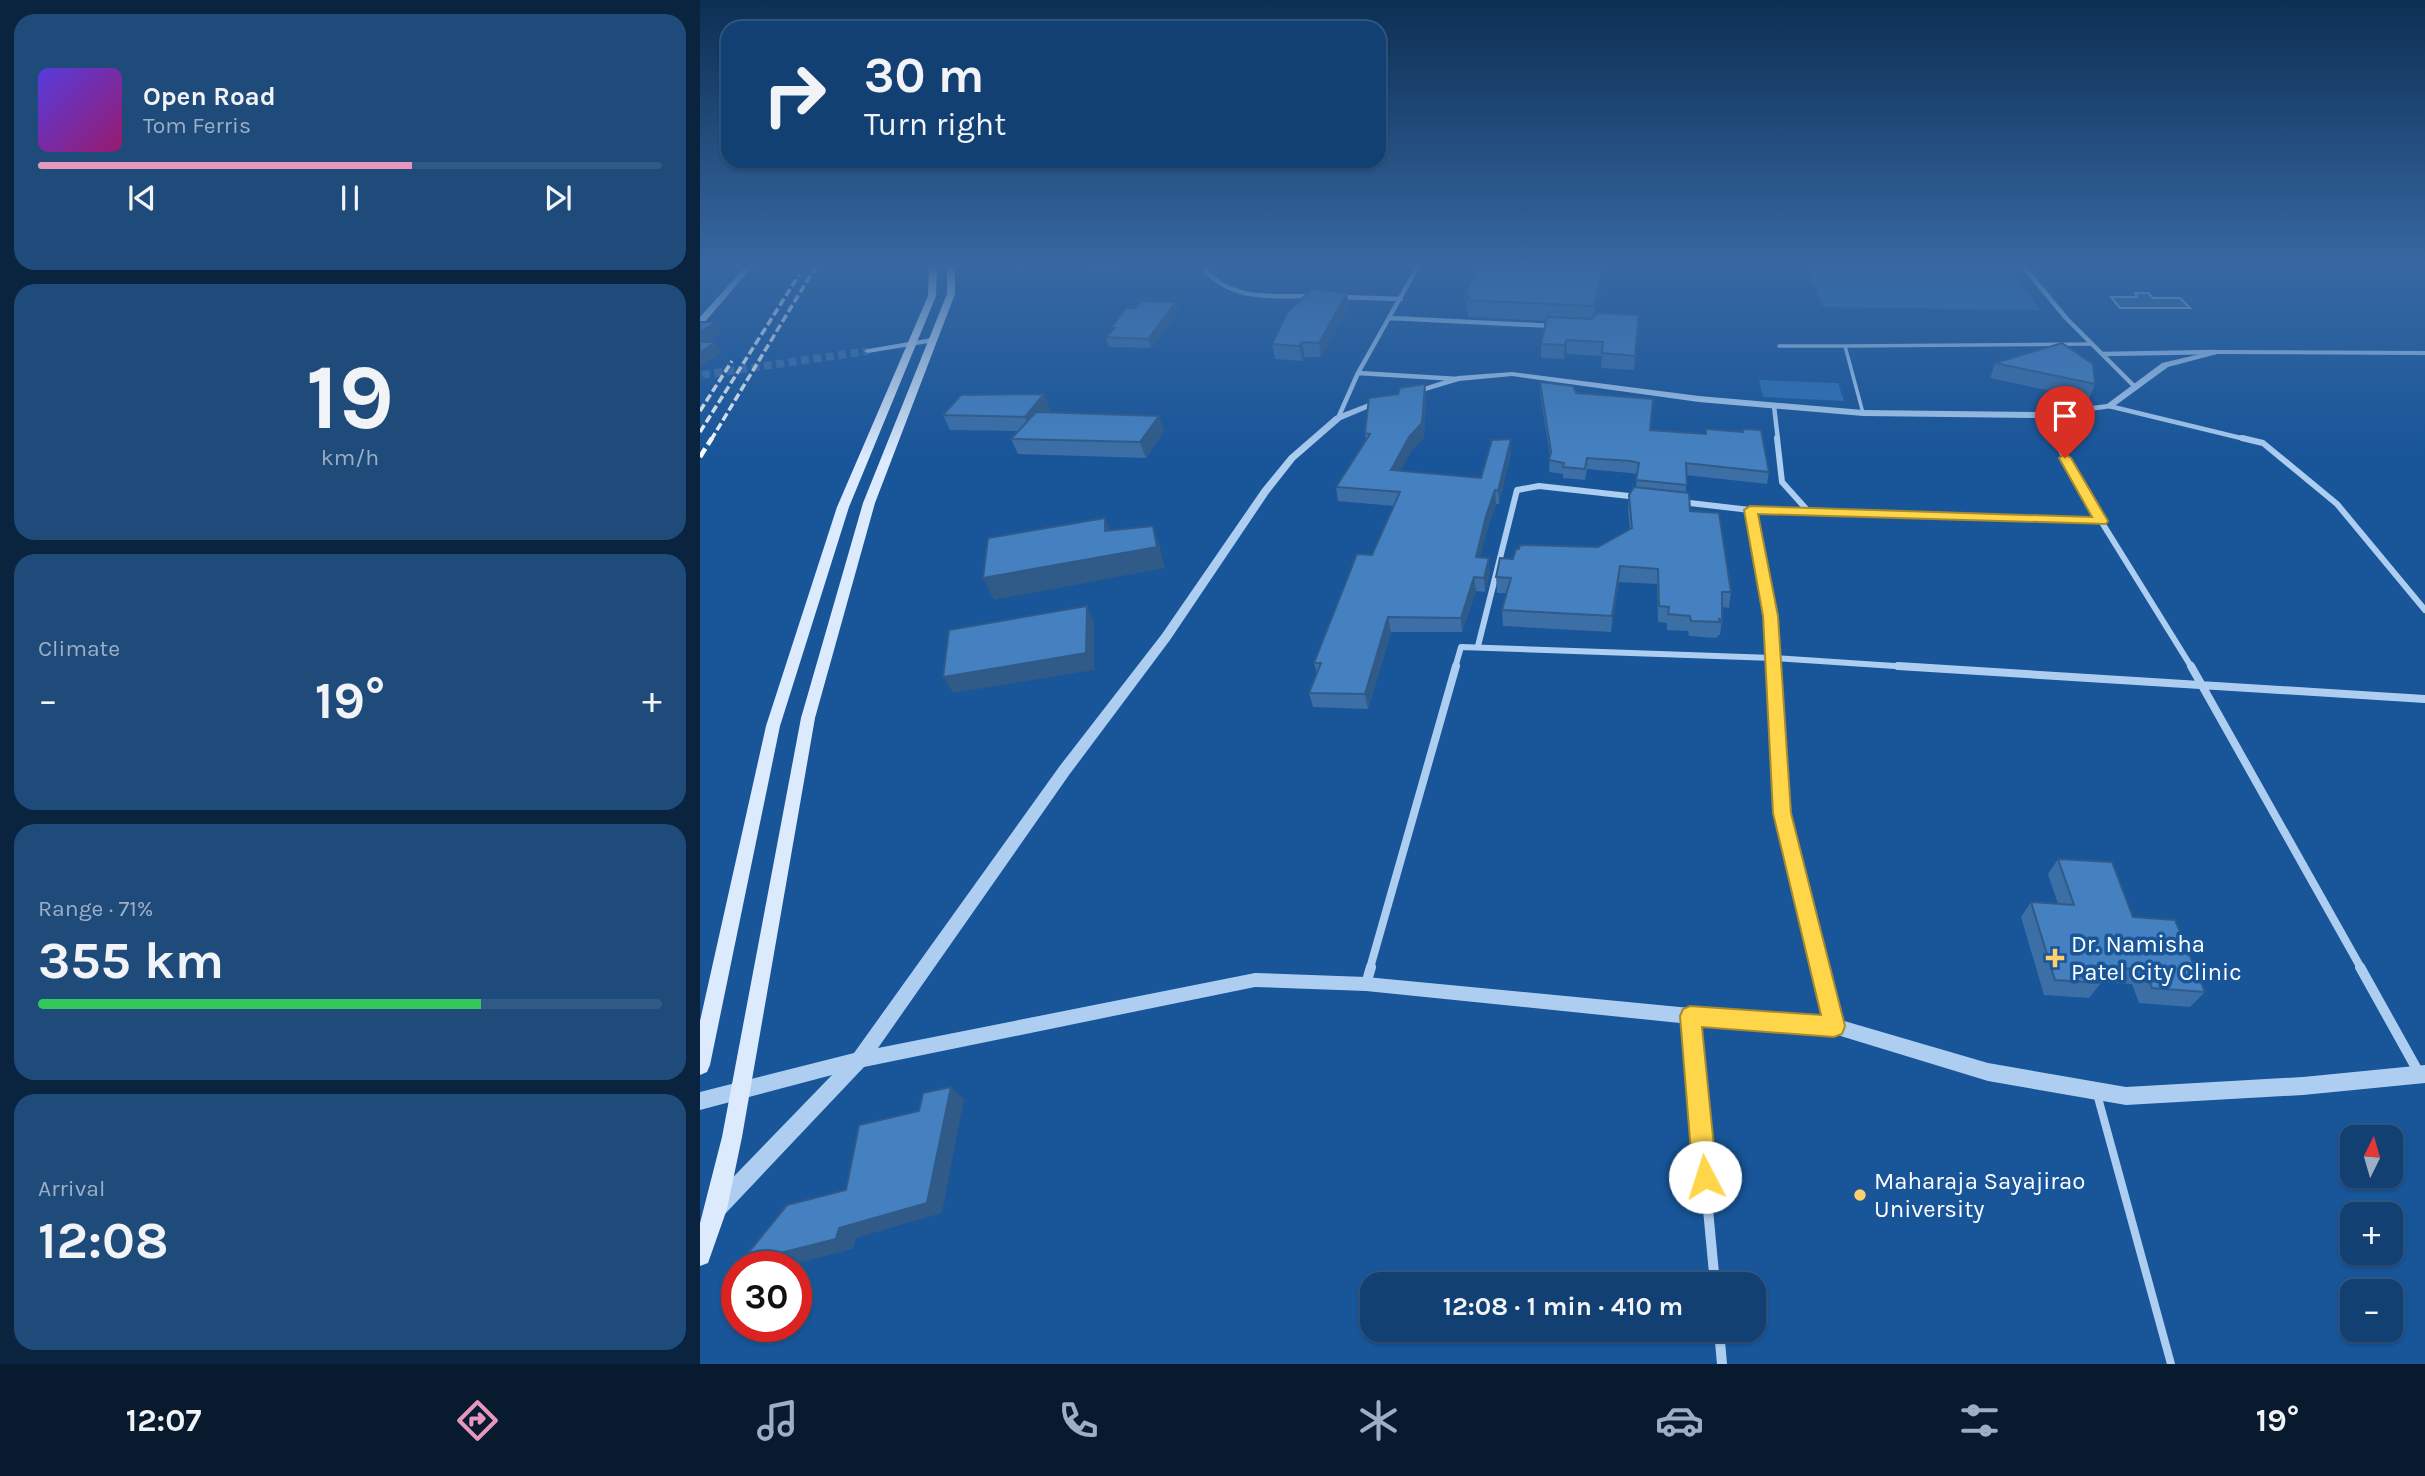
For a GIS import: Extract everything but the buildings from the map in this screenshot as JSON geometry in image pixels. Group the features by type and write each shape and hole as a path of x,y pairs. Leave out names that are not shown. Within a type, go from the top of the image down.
{"main road":[{"path":"700,1065 773,726 843,507 917,330"},
{"path":"700,1255 716,1209 740,1091 808,718 869,503 936,330"}],"street":[{"path":"1338,418 1358,373 1383,330"},
{"path":"2078,330 2135,387"},
{"path":"868,351 932,340"},
{"path":"2109,406 2165,365 2217,352"},
{"path":"2102,354 2425,353"},
{"path":"1358,373 1458,379 1512,374 1699,399 1863,413 2041,415 2109,406 2263,443 2337,504 2425,610"},
{"path":"716,1209 859,1060 1064,771 1166,637 1265,491 1292,458 1338,418 1385,400 1458,379"},
{"path":"1774,405 1782,482 1809,512"},
{"path":"700,1101 859,1060 1255,980 1366,984 1690,1016 1834,1026 1988,1072 2139,1096 2302,1086 2422,1074 2203,685 2101,521 2041,415"},
{"path":"1478,646 1517,490 1539,486 1644,498"},
{"path":"1671,501 1750,510 2101,521"},
{"path":"1750,510 1770,616 1782,813 1834,1026"},
{"path":"1366,984 1461,647 1773,658 2425,699"},
{"path":"1690,1016 1714,1272"},
{"path":"1720,1342 1722,1364"}],"lane":[{"path":"1779,346 2092,344"},
{"path":"1844,346 1863,413"},
{"path":"2096,1091 2171,1364"}],"shaded area":[{"path":"1759,380 1838,383 1844,401 1763,397"}],"tunnel":[{"path":"702,375 868,351"}],"railway":[{"path":"700,432 765,330"},
{"path":"711,440 778,330"},
{"path":"700,411 732,361"},
{"path":"700,457 712,438"}],"place":[{"name":"Dr. Namisha Patel City Clinic","path":"2055,958"},
{"name":"Maharaja Sayajirao University","path":"1860,1195"}],"route":[{"path":"1705,1177 1690,1016 1834,1026 1782,813 1770,616 1750,510 2101,521 2065,458"}]}
